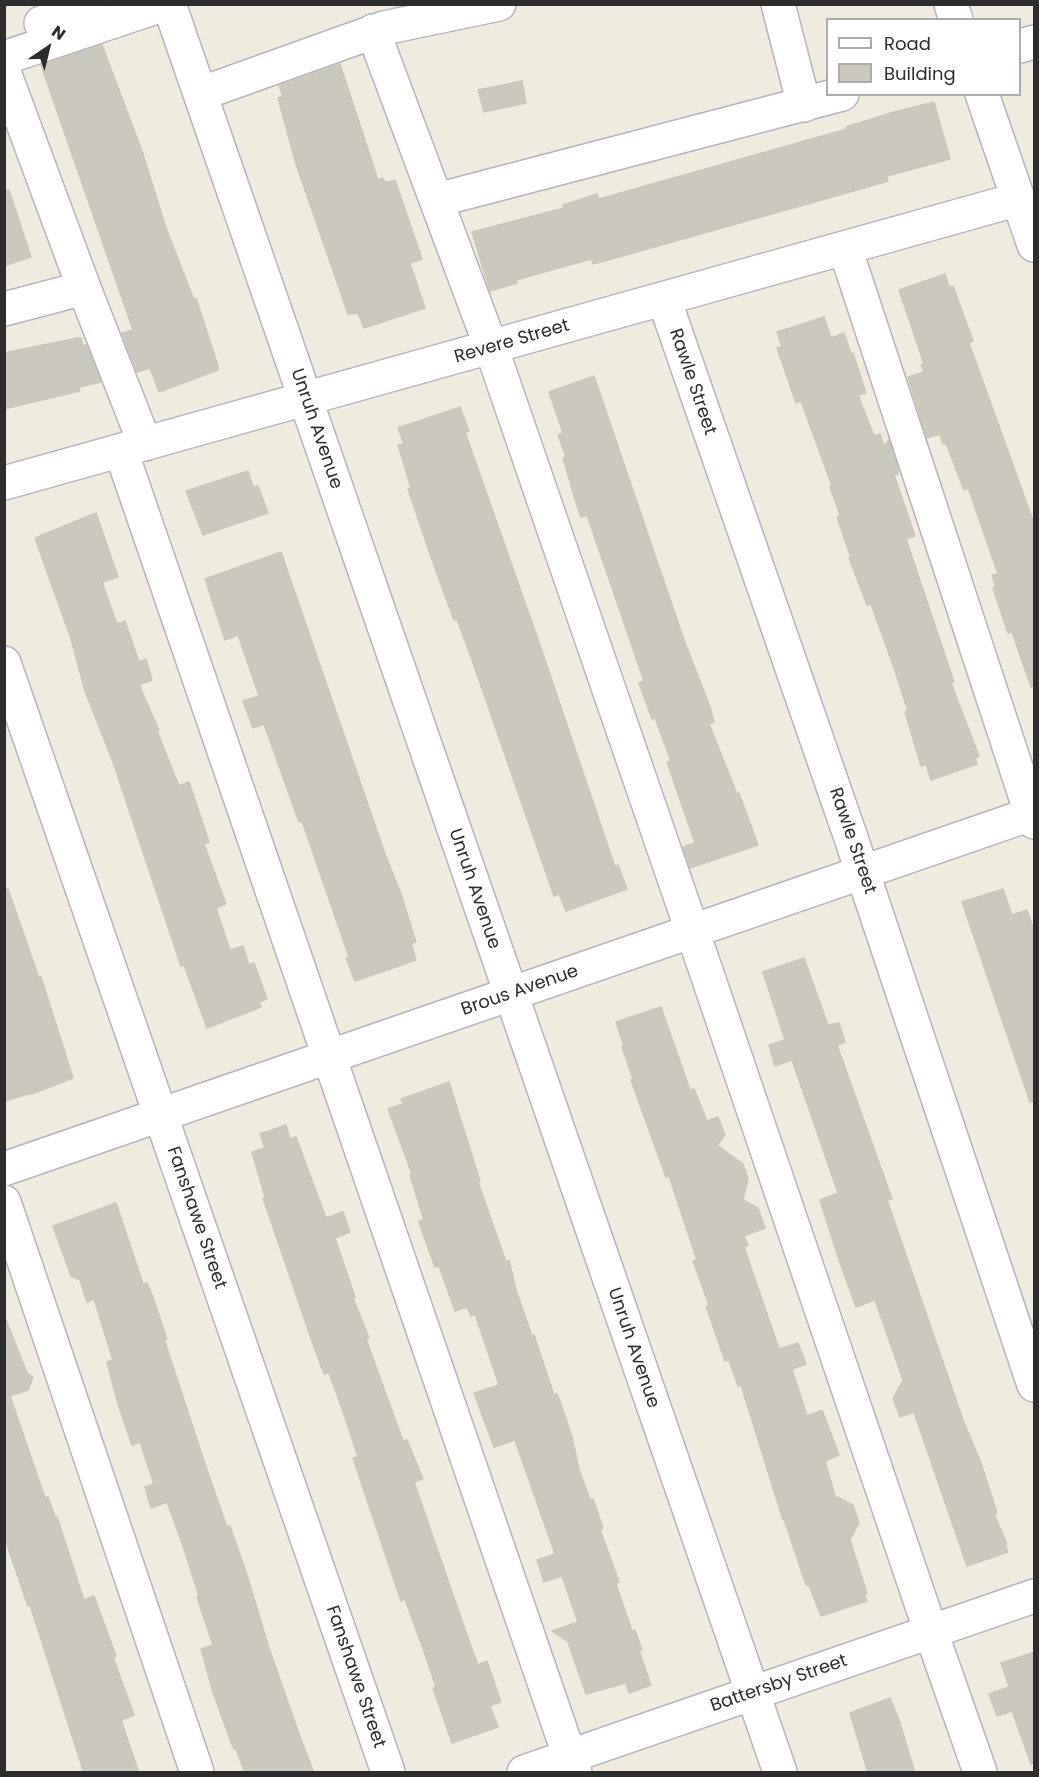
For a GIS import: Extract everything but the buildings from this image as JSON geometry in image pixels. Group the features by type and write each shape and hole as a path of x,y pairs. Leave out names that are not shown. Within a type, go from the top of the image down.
{"street":[{"path":"18,23 90,4"},
{"path":"4,58 167,4"},
{"name":"Unruh Avenue","path":"167,4 780,1773"},
{"path":"200,94 374,31 499,4"},
{"path":"778,4 804,105"},
{"path":"374,31 492,347 980,1773"},
{"path":"4,72 84,288 330,1058 572,1765"},
{"path":"437,200 835,96"},
{"path":"983,96 1035,245"},
{"name":"Revere Street","path":"4,483 1019,200"},
{"path":"845,248 1034,816"},
{"path":"4,309 84,288"},
{"name":"Rawle Street","path":"664,299 862,872 1035,1385"},
{"name":"Fanshawe Street","path":"4,663 388,1773"},
{"name":"Brous Avenue","path":"4,1169 862,872 1034,816"},
{"path":"4,1202 197,1773"},
{"name":"Battersby Street","path":"524,1773 572,1765 752,1694 1035,1596"}]}
